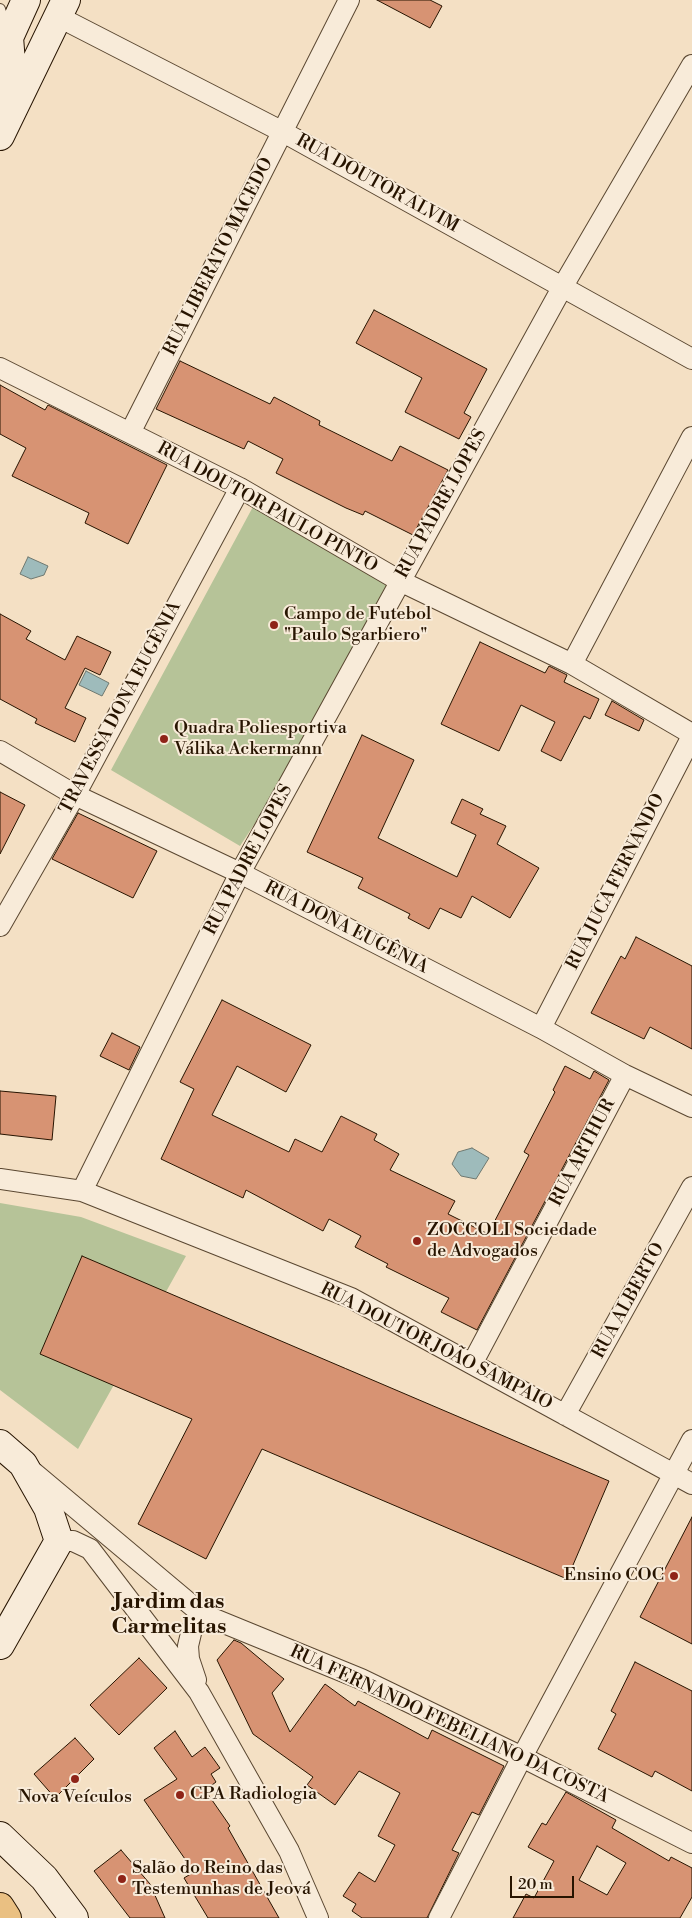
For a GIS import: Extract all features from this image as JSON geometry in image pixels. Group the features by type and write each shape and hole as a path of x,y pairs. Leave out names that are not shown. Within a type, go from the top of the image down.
{"main road":[{"path":"0,1907 7,1918"}],"street":[{"path":"3,130 3,106 12,76 4,46 26,0"},
{"name":"RUA LIBERATO MACEDO","path":"130,433 349,0"},
{"path":"3,130 55,5"},
{"name":"RUA DOUTOR ALVIM","path":"55,5 692,359"},
{"name":"RUA PADRE LOPES","path":"82,1191 240,873 563,286 692,65"},
{"name":"RUA DOUTOR PAULO PINTO","path":"0,368 240,488 400,581 572,664 692,735"},
{"path":"572,664 692,437"},
{"name":"TRAVESSA DONA EUGÊNIA","path":"0,926 75,796 240,488"},
{"name":"RUA JUCA FERNANDO","path":"541,1028 692,735"},
{"name":"RUA DONA EUGÊNIA","path":"0,750 75,796 240,873 541,1028 625,1075 692,1107"},
{"name":"RUA ARTHUR","path":"472,1364 625,1075"},
{"name":"RUA DOUTOR JOÃO SAMPAIO","path":"0,1179 82,1191 350,1298 692,1484"},
{"name":"RUA ALBERTO","path":"565,1415 692,1187"},
{"path":"439,1918 522,1757 692,1440"},
{"path":"0,1444 23,1464 48,1508 59,1540 0,1645"},
{"name":"RUA FERNANDO FEBELIANO DA COSTA","path":"23,1464 202,1614 361,1679 522,1757 692,1843"},
{"path":"59,1540 73,1541 90,1549 199,1692 289,1851 318,1918"},
{"path":"199,1692 189,1659 188,1646 192,1629 202,1614"},
{"path":"0,1836 44,1878 74,1918"}],"lane":[{"path":"0,9 4,46"}],"green space":[{"path":"255,503 390,581 261,814 240,846 111,770"},
{"path":"0,1203 81,1217 186,1256 78,1449 0,1390"}],"water":[{"path":"28,557 48,566 44,575 31,579 20,574"},
{"path":"86,671 109,683 102,696 79,685"},
{"path":"472,1148 489,1158 476,1179 461,1176 452,1164 458,1152"}],"building":[{"path":"377,0 430,0 442,6 430,28"},
{"path":"374,310 487,369 464,413 471,417 459,439 405,412 422,378 356,343"},
{"path":"180,361 270,404 274,397 320,421 319,425 392,461 400,446 448,470 413,535 365,511 363,515 346,508 276,473 283,459 248,441 244,449 156,409"},
{"path":"0,385 45,410 48,405 167,465 128,544 85,523 89,513 12,476 26,448 0,434"},
{"path":"0,614 31,631 26,639 65,660 77,636 111,652 100,675 85,668 65,708 86,718 75,742 35,723 37,719 0,699"},
{"path":"480,642 545,673 549,666 567,675 564,682 599,699 590,719 584,716 561,761 541,751 555,722 521,705 499,751 441,724"},
{"path":"612,701 644,720 639,731 605,715"},
{"path":"362,735 414,760 378,838 457,877 476,835 451,823 462,799 483,809 480,814 506,826 497,844 539,868 510,918 472,896 461,918 440,908 429,929 408,918 410,914 358,888 363,878 307,852"},
{"path":"0,792 25,805 0,854"},
{"path":"78,813 157,851 133,898 52,859"},
{"path":"636,937 692,966 692,1049 650,1027 644,1039 591,1013 621,956 625,959"},
{"path":"222,1000 311,1045 286,1092 237,1066 212,1115 289,1152 295,1139 322,1152 341,1116 377,1134 374,1140 399,1154 390,1170 455,1201 448,1214 488,1234 529,1155 524,1152 555,1092 553,1090 565,1066 590,1079 594,1071 609,1080 477,1330 441,1312 449,1298 386,1267 388,1264 355,1247 361,1236 329,1219 323,1231 246,1190 243,1198 161,1159 194,1089 180,1082"},
{"path":"112,1033 140,1047 129,1070 100,1056"},
{"path":"0,1091 56,1096 52,1140 0,1134"},
{"path":"82,1256 609,1481 567,1579 262,1449 206,1559 138,1524 192,1419 40,1354"},
{"path":"692,1517 692,1644 640,1617"},
{"path":"234,1640 241,1643 284,1679 272,1693 290,1732 325,1684 355,1706 358,1701 428,1739 432,1730 504,1766 479,1815 472,1812 452,1850 459,1853 427,1918 362,1918 352,1911 356,1904 343,1896 359,1872 375,1882 395,1845 378,1836 400,1793 359,1771 335,1805 307,1785 313,1777 253,1734 217,1660"},
{"path":"139,1658 167,1688 119,1735 90,1705"},
{"path":"635,1662 692,1691 692,1791 655,1771 652,1777 598,1749 616,1714 611,1711"},
{"path":"175,1731 192,1757 205,1747 220,1768 211,1774 216,1782 205,1790 230,1826 228,1828 279,1918 208,1918 184,1878 194,1872 144,1800 177,1779 154,1748"},
{"path":"75,1738 94,1759 55,1798 34,1774"},
{"path":"566,1792 616,1820 612,1828 669,1861 671,1857 692,1868 692,1897 680,1918 513,1918 526,1894 534,1898 554,1861 528,1847 542,1823 546,1825","holes":["597,1846 626,1863 607,1895 579,1880"]},
{"name":"Salão do Reino das Testemunhas de Jeová","path":"121,1850 150,1884 165,1918 130,1918 94,1871"}],"place":[{"name":"Campo de Futebol \"Paulo Sgarbiero\"","path":"274,625"},
{"name":"Quadra Poliesportiva Válika Ackermann","path":"164,739"},
{"name":"ZOCCOLI Sociedade de Advogados","path":"417,1241"},
{"name":"Ensino COC","path":"674,1576"},
{"name":"Nova Veículos","path":"75,1779"},
{"name":"CPA Radiologia","path":"180,1795"},
{"name":"Salão do Reino das Testemunhas de Jeová","path":"122,1879"}],"district":[{"name":"Jardim das Carmelitas","path":"169,1616"}]}
